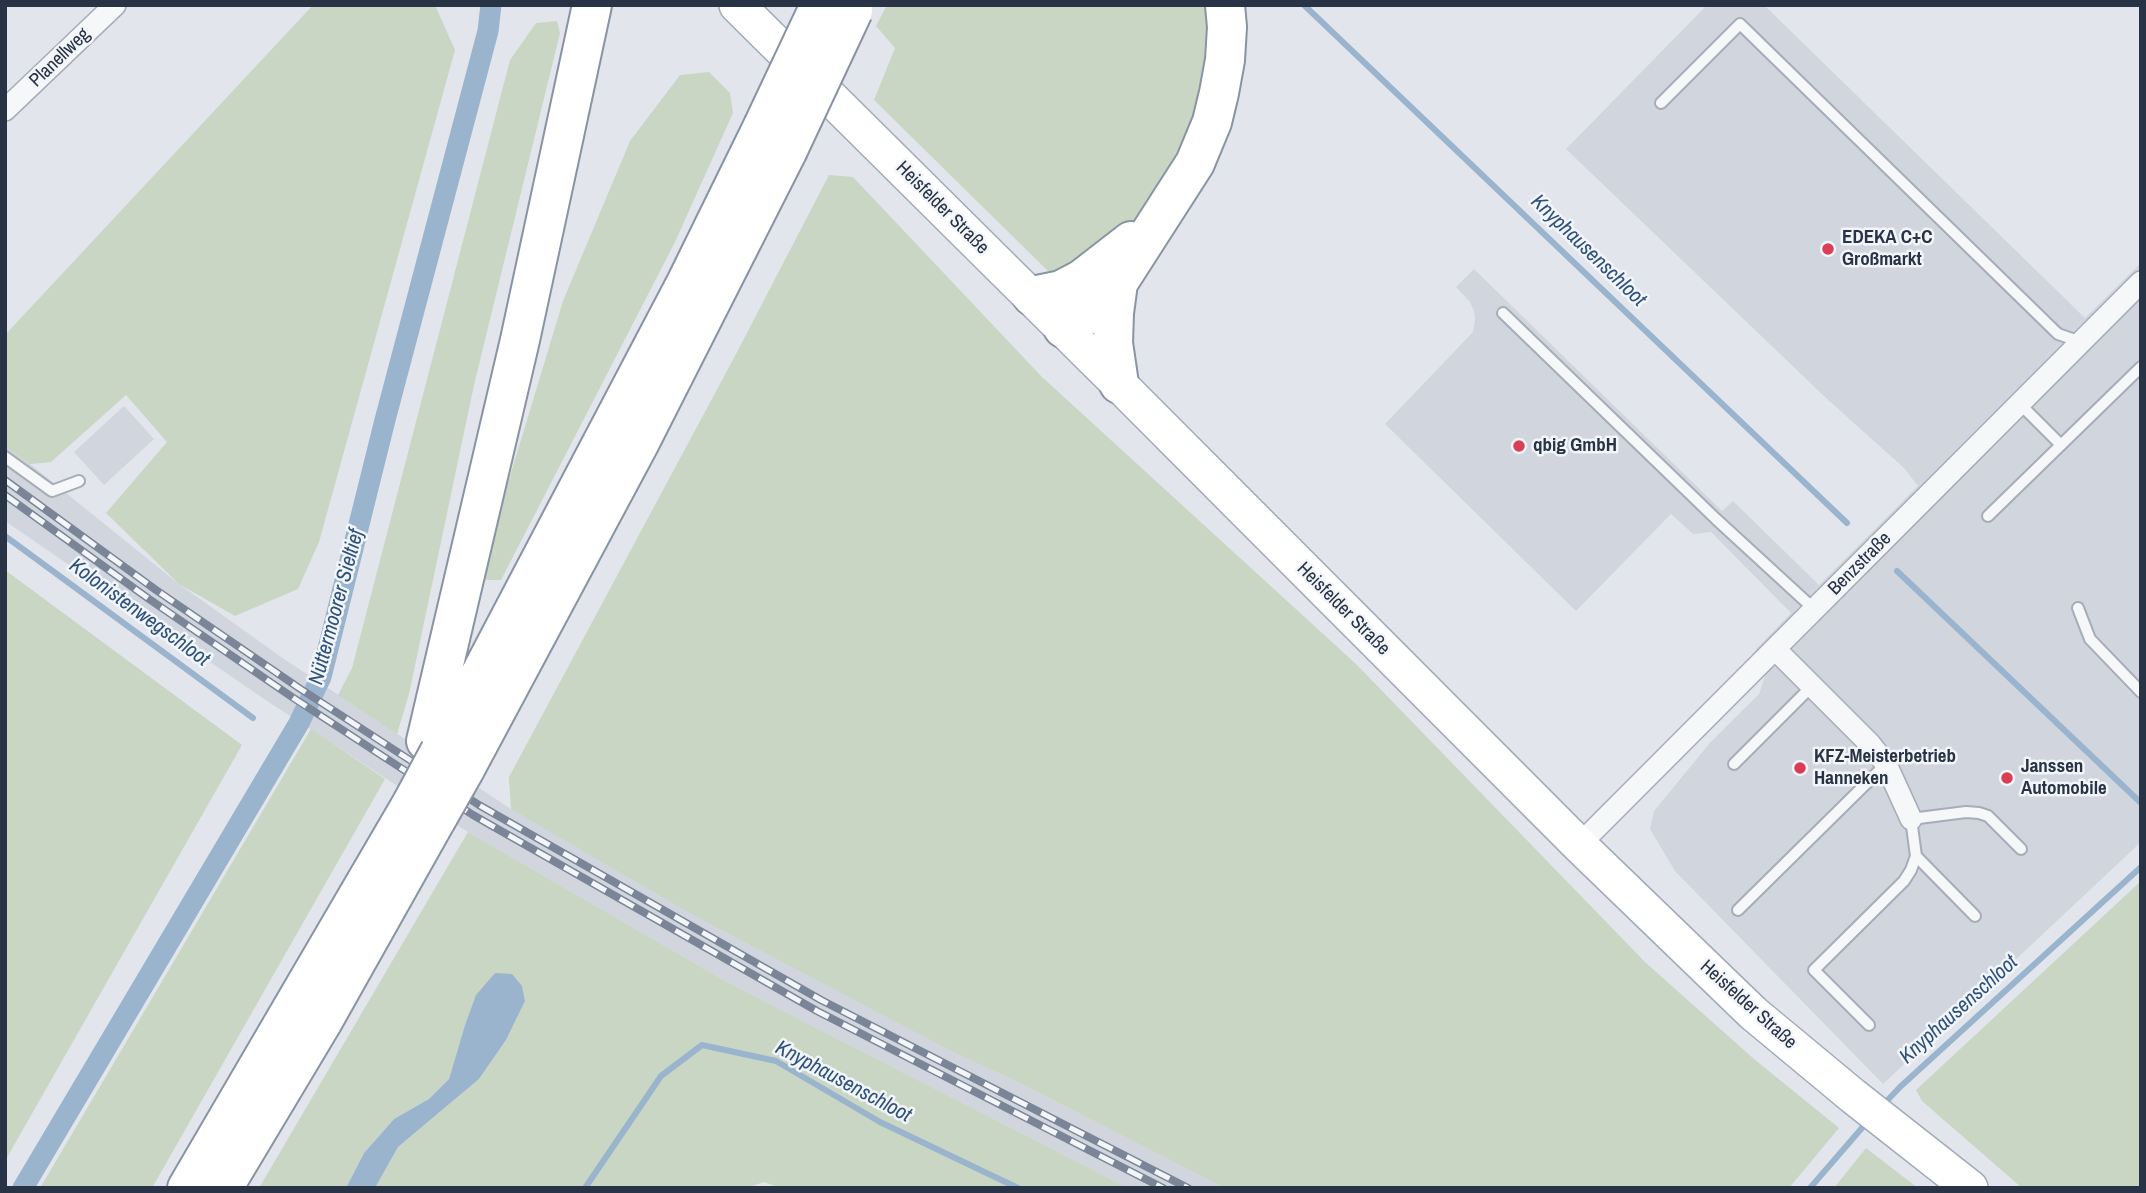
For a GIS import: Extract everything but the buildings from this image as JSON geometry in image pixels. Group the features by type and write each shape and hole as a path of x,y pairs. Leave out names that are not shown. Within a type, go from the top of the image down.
{"highway":[{"path":"223,1188 323,1021 434,776 520,340 592,5"},
{"path":"1063,328 1093,309 1118,283 1195,163 1212,121 1225,60 1225,5"},
{"path":"187,1188 434,776 640,442 775,139 843,7"},
{"path":"1032,296 1061,290 1082,279 1116,255 1162,214"},
{"path":"1118,283 1114,343 1119,384"}],"main road":[{"name":"Heisfelder Straße","path":"737,5 1032,296 1578,845 1753,1013 1970,1188"}],"street":[{"name":"Planellweg","path":"5,110 115,5"},
{"name":"Benzstraße","path":"1578,845 2141,282"},
{"path":"1774,649 1886,764 1911,820"}],"lane":[{"path":"1661,103 1740,24 2058,334 2081,342"},
{"path":"1503,313 1717,520 1814,609"},
{"path":"1988,516 2141,367"},
{"path":"2020,403 2061,446"},
{"path":"5,457 52,491 79,481"},
{"path":"2078,608 2090,639 2141,692"},
{"path":"1734,764 1812,686"},
{"path":"1738,910 1886,764"},
{"path":"1869,1026 1814,970 1911,870 1916,856 1911,820 1966,812 1979,813 1988,816 2021,849"},
{"path":"1916,856 1975,916"}],"shaded area":[{"path":"1707,5 1764,5 2085,318 2141,263 2141,842 1883,1084 1675,871 1650,829 1654,811 1709,744 1759,694 1769,664 1756,649 1791,613 1711,532 1693,534 1671,514 1576,611 1385,424 1473,332 1474,311 1470,302 1456,287 1474,269 1722,511 1733,501 1819,585 1918,486 1904,468 1826,398 1566,149"},
{"path":"124,406 154,439 104,485 74,452"},
{"path":"5,447 30,464 179,584 284,659 511,809 961,1056 1020,1083 1224,1188 1128,1188 727,982 468,832 264,699 5,521"}],"green space":[{"path":"313,5 435,5 455,50 319,542 298,589 235,616 179,584 106,513 167,442 126,395 51,462 30,464 5,447 5,335"},
{"path":"887,5 1216,5 1209,103 1139,226 1051,274 874,100 895,48 876,26"},
{"path":"557,21 560,33 474,385 409,694 397,734 338,695 352,668 510,60 536,23"},
{"path":"709,72 730,93 733,113 675,242 501,580 486,580 481,572 563,301 630,141 680,75"},
{"path":"829,175 853,177 1042,377 1356,664 1646,963 1754,1059 1839,1128 1789,1188 1224,1188 1020,1083 961,1056 690,913 511,809 509,777"},
{"path":"5,570 242,745 5,1161"},
{"path":"311,729 385,779 152,1188 40,1188"},
{"path":"468,832 727,982 1128,1188 781,1188 764,1182 746,1188 375,1188 398,1147 479,1079 506,1040 525,1001 522,986 495,973 476,996 449,1079 429,1099 394,1119 364,1153 346,1188 259,1188"},
{"path":"2141,881 2141,1188 2022,1188 1922,1101 1916,1090"},
{"path":"1866,1148 1918,1188 1834,1188"}],"water":[{"path":"495,973 512,974 522,986 525,1001 506,1040 479,1079 398,1147 375,1188 346,1188 364,1153 394,1119 429,1099 449,1079 476,995"}],"waterway":[{"name":"Nüttermoorer Sieltief","path":"23,1188 299,723 321,677 385,420 488,31 491,5"},
{"name":"Knyphausenschloot","path":"1304,5 1847,523"},
{"name":"Kolonistenwegschloot","path":"5,536 253,718"},
{"name":"Knyphausenschloot","path":"1897,571 2141,803"},
{"name":"Knyphausenschloot","path":"1882,1106 2141,867"},
{"name":"Knyphausenschloot","path":"585,1188 661,1076 702,1045 776,1061 880,1122 1018,1188"},
{"name":"Knyphausenschloot","path":"1810,1188 1868,1121"}],"railway":[{"path":"5,480 156,590 299,688 479,805 821,1000 1188,1188"},
{"path":"5,495 149,599 292,697 473,815 817,1011 1163,1188"}],"place":[{"name":"EDEKA C+C Großmarkt","path":"1828,249"},
{"name":"qbig GmbH","path":"1519,446"},
{"name":"KFZ-Meisterbetrieb Hanneken","path":"1800,768"},
{"name":"Janssen Automobile","path":"2007,778"}]}
